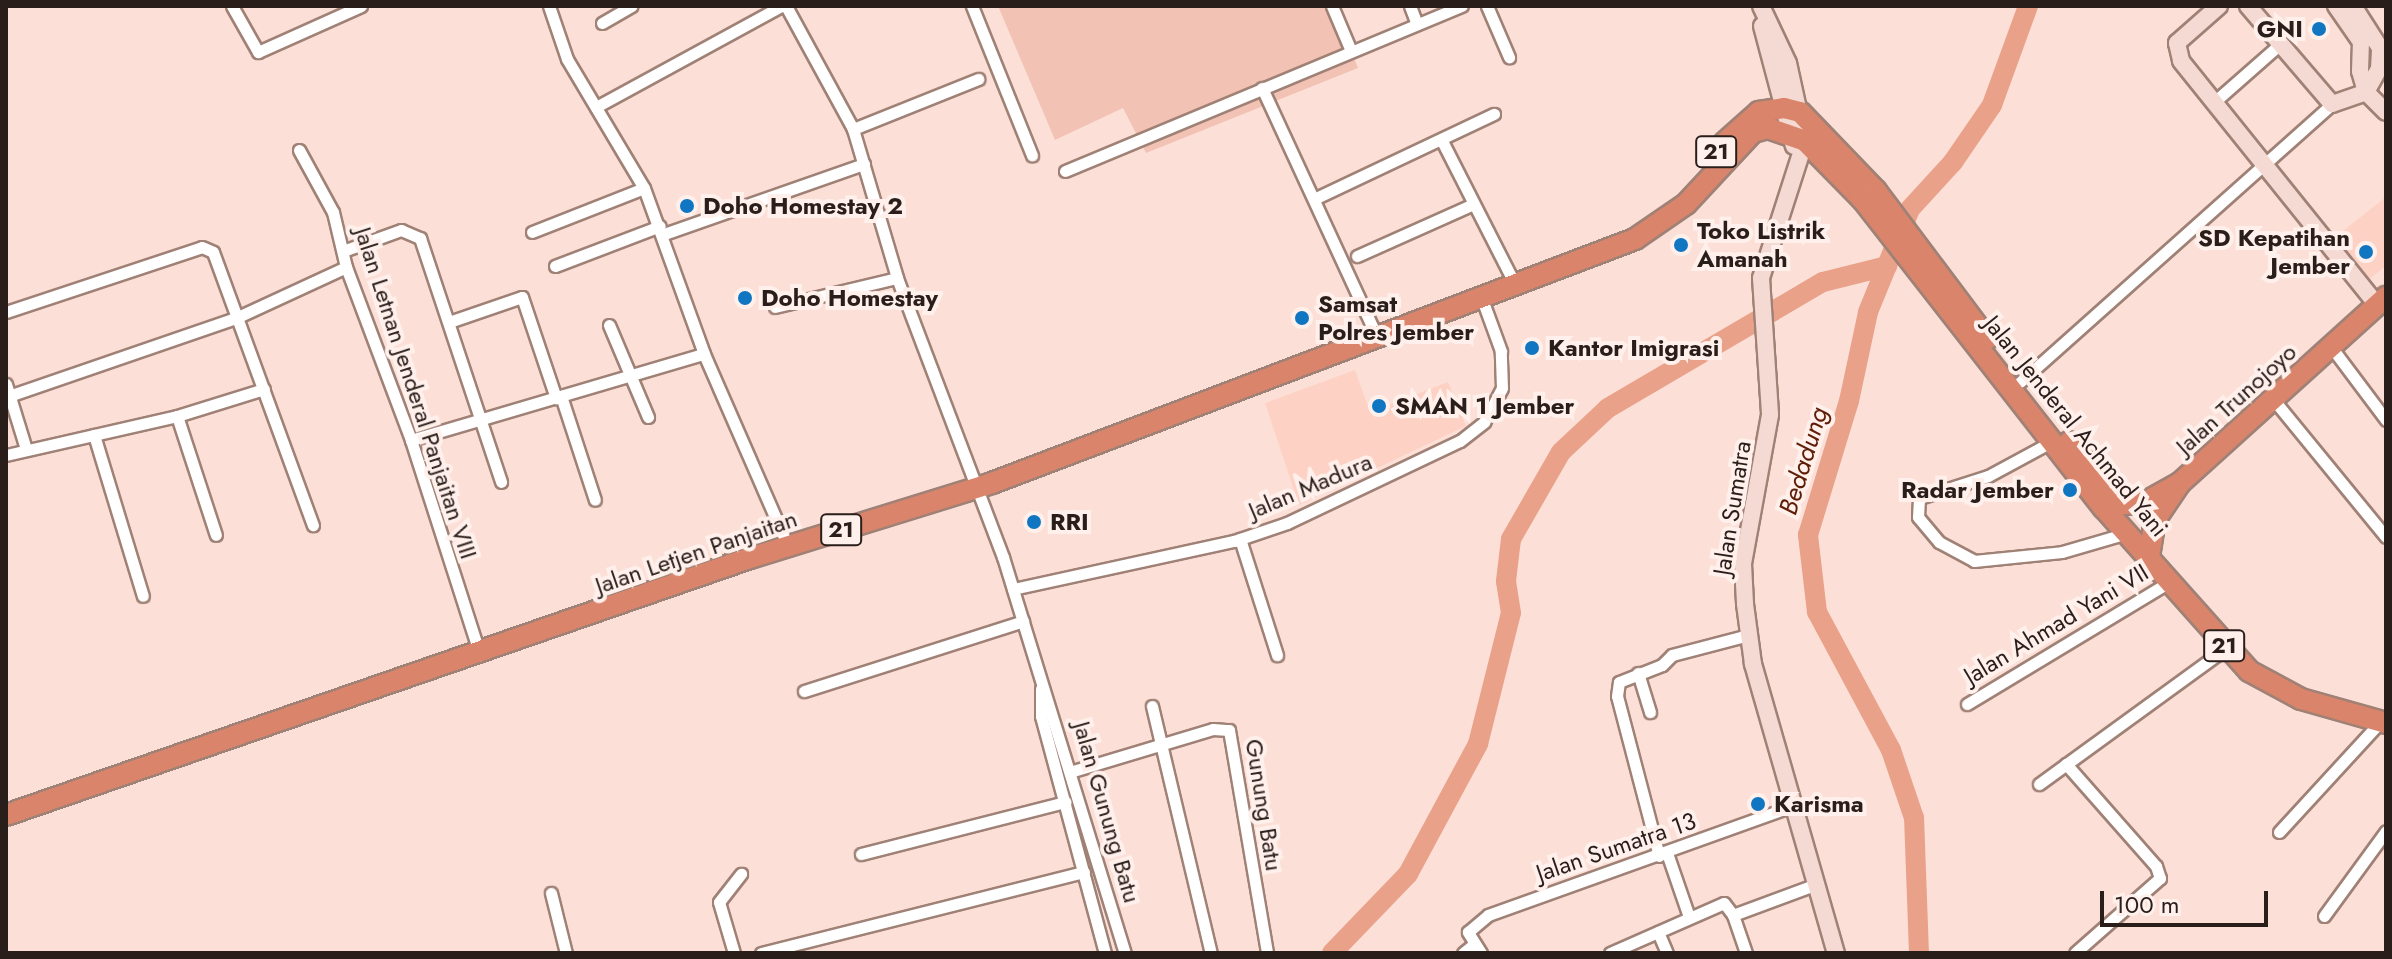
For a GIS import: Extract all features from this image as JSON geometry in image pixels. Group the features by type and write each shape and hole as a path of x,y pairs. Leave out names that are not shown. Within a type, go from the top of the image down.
{"highway":[{"name":"Jalan Jenderal Achmad Yani","path":"1792,110 1869,196 1947,295 2119,501 2144,503 2180,483"},
{"name":"21","path":"1666,220 1738,126 1751,115 1792,110"},
{"name":"21","path":"1666,220 1753,132 1768,128 1798,144"},
{"name":"Jalan Jenderal Achmad Yani","path":"1798,144 1869,196"},
{"name":"Jalan Letjen Panjaitan","path":"6,815 480,655 788,546 979,487 1516,286 1635,239 1666,220"},
{"name":"Jalan Jenderal Achmad Yani","path":"1947,295 2051,442 2226,648 2269,685 2383,722"},
{"name":"Jalan Trunojoyo","path":"2149,557 2155,520 2180,483 2381,301"}],"main road":[{"path":"1760,6 1782,67 1798,144"},
{"path":"2219,6 2176,47 2213,103 2264,167 2381,301"},
{"path":"2248,6 2332,104 2366,92 2379,69 2383,47 2353,6"},
{"path":"2336,6 2361,42 2366,92 2386,112"},
{"name":"Jalan Sumatra","path":"1798,144 1768,245 1760,291 1770,415 1743,564 1748,635 1836,953"}],"street":[{"path":"234,7 258,52 361,6"},
{"path":"549,6 567,59 644,188 662,230 704,354 788,546"},
{"path":"602,23 632,6"},
{"path":"596,107 783,6"},
{"name":"Jalan Gunung Batu","path":"783,6 853,129 897,278 979,487 1013,589 1041,685 1073,771 1125,953"},
{"path":"972,6 1032,155"},
{"path":"1332,6 1351,51"},
{"path":"1410,6 1417,24"},
{"path":"1065,171 1462,6"},
{"path":"1487,6 1509,57"},
{"path":"2213,103 2279,45"},
{"path":"2362,53 2383,47"},
{"path":"853,129 978,79"},
{"path":"1262,88 1316,198 1377,337"},
{"path":"2020,382 2332,104"},
{"path":"1316,198 1494,114"},
{"path":"1442,141 1516,286"},
{"name":"Jalan Letnan Jenderal Panjaitan VIII","path":"299,150 333,212 346,267 411,440 480,655"},
{"path":"555,266 864,164"},
{"path":"532,232 644,188"},
{"path":"1357,256 1473,204"},
{"path":"343,251 401,230 412,232 428,255 501,482"},
{"path":"6,312 202,247 213,252 313,525"},
{"path":"26,449 7,392 238,317 346,267"},
{"path":"775,307 897,278"},
{"path":"449,322 522,297 595,500"},
{"name":"Jalan Madura","path":"1013,589 1240,539 1322,509 1476,431 1499,399 1504,374 1482,299"},
{"path":"609,325 648,417"},
{"path":"2332,348 2386,420"},
{"path":"411,440 704,354"},
{"path":"6,455 177,416 264,389"},
{"path":"2273,399 2386,537"},
{"path":"177,416 216,535"},
{"path":"94,435 143,596"},
{"path":"2051,442 1988,476 1919,498 1918,517 1939,542 1974,561 2062,552 2127,533"},
{"path":"1240,539 1277,655"},
{"name":"Jalan Ahmad Yani VII","path":"1967,704 2169,582"},
{"path":"804,691 1023,621"},
{"path":"1689,917 1663,854 1617,690 1619,682 1662,665 1672,655 1748,635"},
{"path":"2039,784 2226,648"},
{"path":"1638,673 1650,712"},
{"name":"Jalan Gunung Batu","path":"1041,685 1041,716 1105,953"},
{"path":"1152,706 1211,953"},
{"path":"2279,832 2383,722"},
{"name":"Gunung Batu","path":"1073,771 1220,727 1232,735 1267,953"},
{"path":"2066,764 2147,856 2160,878 2075,953"},
{"path":"861,854 1065,802"},
{"name":"Jalan Sumatra 13","path":"1478,948 1469,930 1488,915 1795,805"},
{"path":"2324,916 2386,831"},
{"path":"761,953 1084,872"},
{"path":"734,953 719,899 741,874"},
{"path":"1733,915 1817,884"},
{"path":"1091,897 1107,891"},
{"path":"551,893 566,953"},
{"path":"1610,953 1724,903 1733,915 1746,953"},
{"path":"1658,932 1667,953"},
{"path":"1463,953 1478,948"}],"shaded area":[{"path":"998,6 1333,6 1358,68 1146,153 1123,108 1055,140"},
{"name":"SD Kepatihan Jember","path":"2386,197 2386,266 2368,280 2334,238"},
{"path":"1355,370 1370,412 1448,382 1466,426 1299,505 1265,403"}],"waterway":[{"name":"Bedadung","path":"1919,953 1914,818 1891,750 1817,612 1808,535 1849,401 1868,312 1910,209 1953,162 1992,105 2028,6"},
{"path":"1332,953 1408,874 1478,744 1511,613 1506,581 1511,539 1561,452 1608,408 1823,282 1887,266"}],"place":[{"name":"GNI","path":"2319,29"},
{"name":"Doho Homestay 2","path":"687,206"},
{"name":"Toko Listrik Amanah","path":"1681,245"},
{"name":"SD Kepatihan Jember","path":"2366,252"},
{"name":"Doho Homestay","path":"745,298"},
{"name":"Samsat Polres Jember","path":"1302,318"},
{"name":"Kantor Imigrasi","path":"1532,348"},
{"name":"SMAN 1 Jember","path":"1379,406"},
{"name":"Radar Jember","path":"2070,490"},
{"name":"RRI","path":"1034,522"},
{"name":"Karisma","path":"1758,804"}]}
